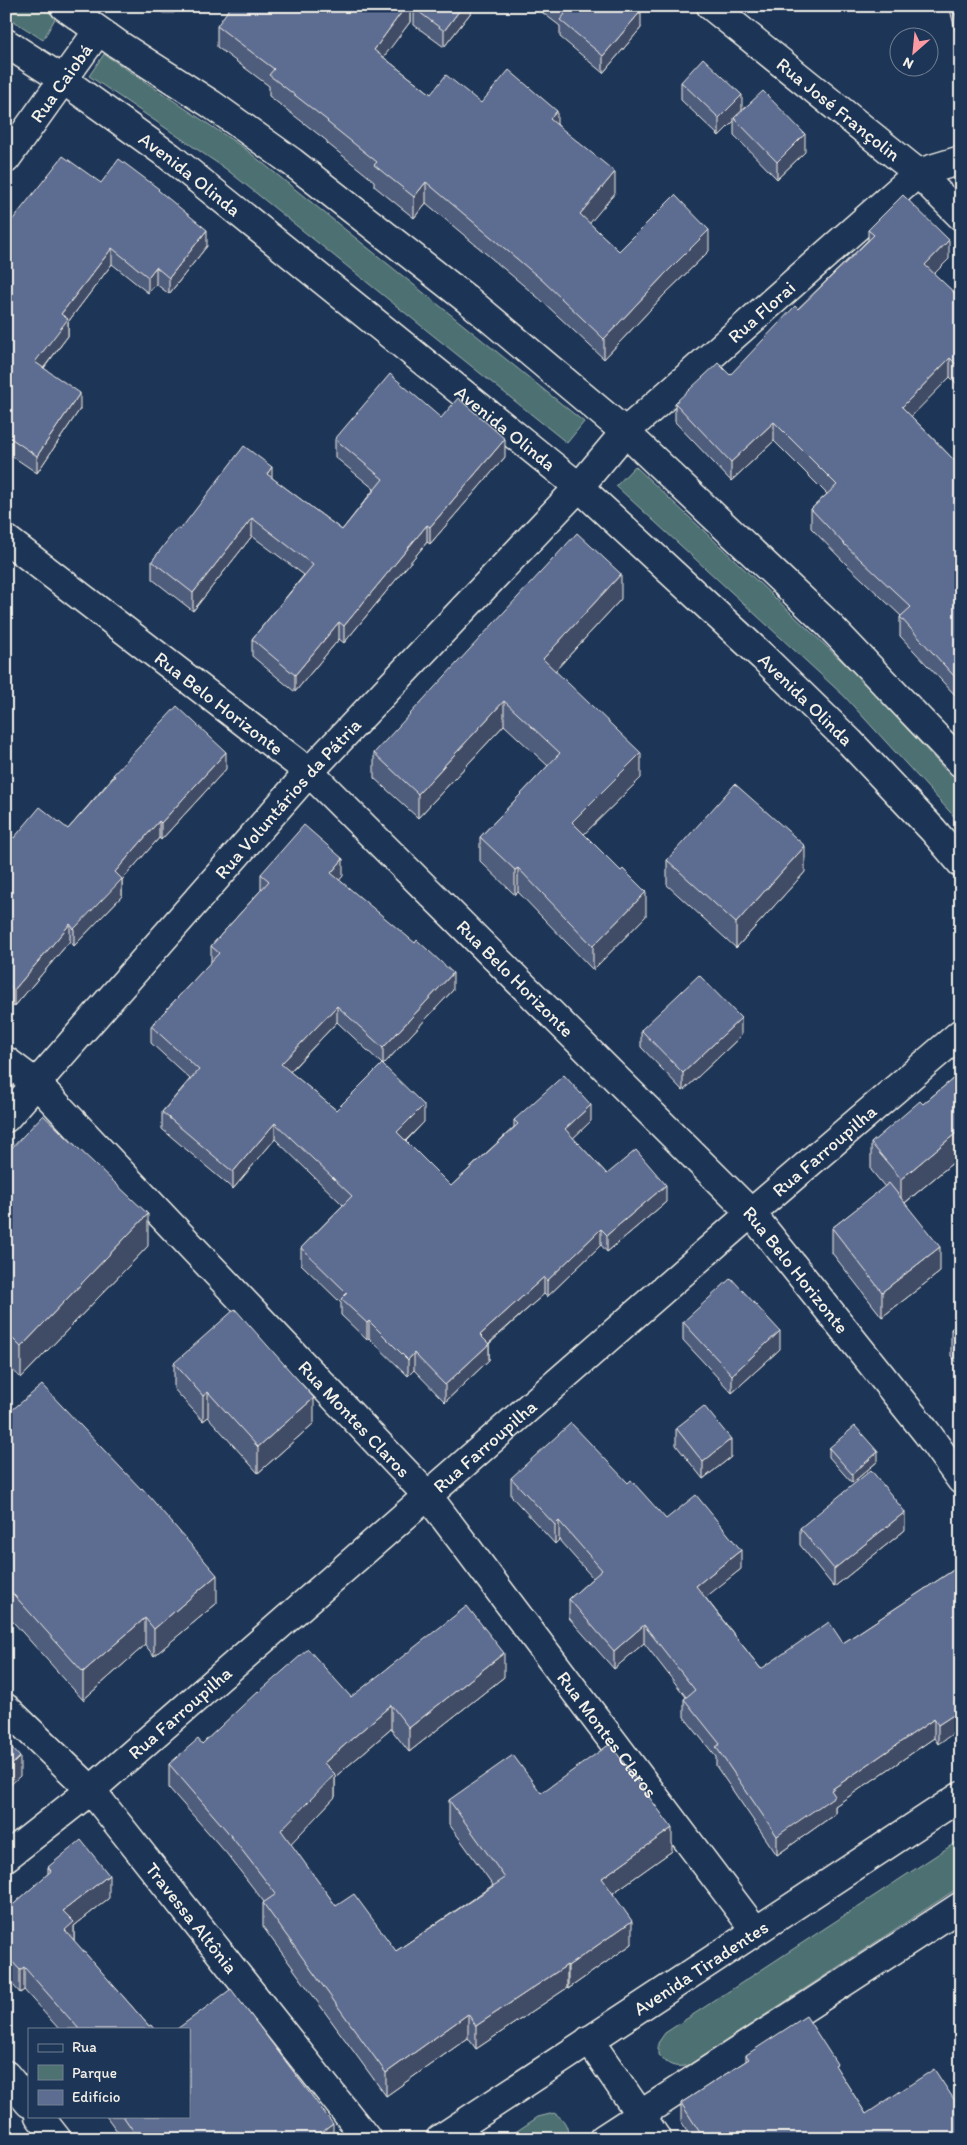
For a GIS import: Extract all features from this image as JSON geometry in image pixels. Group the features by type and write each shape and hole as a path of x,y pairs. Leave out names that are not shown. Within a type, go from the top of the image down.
{"street":[{"path":"64,6 211,104 292,162 468,300 625,432 828,624 961,763"},
{"name":"Rua José Françolin","path":"711,6 918,172 961,216"},
{"name":"Rua Caiobá","path":"6,159 98,30"},
{"name":"Avenida Olinda","path":"6,43 169,156 579,487 770,664 850,742 933,830 961,863"},
{"name":"Rua Florai","path":"579,487 625,432 918,172 961,160"},
{"name":"Rua Voluntários da Pátria","path":"6,1118 38,1085 309,772 579,487"},
{"name":"Rua Belo Horizonte","path":"6,539 309,772 750,1213 927,1433 961,1480"},
{"name":"Rua Farroupilha","path":"6,1857 91,1790 750,1213 961,1033"},
{"name":"Rua Montes Claros","path":"6,1061 38,1085 428,1496 755,1930"},
{"name":"Travessa Altônia","path":"6,1708 91,1790 367,2139"},
{"name":"Avenida Tiradentes","path":"440,2139 961,1796"},
{"path":"603,2139 961,1906"},
{"path":"589,2040 657,2139"},
{"path":"6,2075 28,2102"},
{"path":"41,2118 57,2139"}],"green space":[{"path":"6,6 39,6 56,17 43,40 6,16"},
{"path":"104,54 244,148 584,422 567,443 226,169 89,76"},
{"path":"635,466 862,680 961,787 961,824 844,696 616,486"},
{"path":"961,1839 961,1886 689,2065 680,2067 672,2065 658,2055 658,2043 665,2033"},
{"path":"554,2113 565,2124 568,2131 567,2139 505,2139 538,2117"}],"building":[{"path":"231,6 406,6 374,50 431,94 446,75 481,103 509,70 557,111 550,119 615,172 580,214 619,251 675,195 709,230 604,339 542,280 426,182 414,197 374,165 377,162 269,75 274,69 217,26"},
{"path":"416,6 463,6 444,31 414,8"},
{"path":"556,6 636,6 641,11 603,56 560,20 565,14"},
{"path":"953,6 961,6 961,34"},
{"path":"703,58 742,95 719,118 681,82"},
{"path":"763,91 805,134 777,162 734,118"},
{"path":"63,156 101,183 119,159 159,189 207,230 169,278 156,267 148,277 112,248 61,314 68,319 35,362 80,393 37,456 6,435 6,221 10,223"},
{"path":"903,195 949,240 925,265 961,299 961,369 950,358 902,407 954,460 961,457 961,673 955,677 900,617 911,607 845,545 811,509 837,485 774,422 731,462 675,403 718,363 730,375 795,306 798,309 874,235 868,230"},
{"path":"390,374 441,418 458,398 505,439 430,527 427,525 344,626 339,622 295,675 252,639 313,565 252,518 193,593 152,561 177,528 180,530 244,446 272,467 267,474 342,530 383,479 335,439"},
{"path":"577,533 621,574 543,659 641,753 572,822 621,871 623,869 646,892 593,946 518,868 515,870 480,837 560,753 504,701 418,794 374,753"},
{"path":"177,706 226,752 161,823 159,821 115,872 122,879 74,929 70,924 14,990 6,984 6,831 14,838 40,807 68,829 115,776 113,775"},
{"path":"735,784 805,846 736,923 667,860"},
{"path":"304,825 343,859 331,873 415,943 417,940 453,973 383,1048 337,1006 281,1064 336,1110 382,1064 424,1105 397,1132 451,1186 518,1124 514,1120 564,1075 591,1105 565,1129 607,1174 636,1150 666,1185 607,1235 601,1229 547,1281 544,1277 480,1335 489,1344 445,1385 414,1353 408,1360 369,1321 367,1323 341,1299 347,1293 301,1248 352,1196 275,1123 233,1172 162,1112 199,1070 151,1026 219,953 211,946 269,881 261,874"},
{"path":"699,975 741,1018 683,1073 641,1030"},
{"path":"961,1072 961,1129 901,1179 871,1143 920,1101 923,1104"},
{"path":"43,1115 148,1214 21,1347 6,1332 6,1154"},
{"path":"889,1183 940,1247 882,1292 832,1228"},
{"path":"731,1278 780,1331 732,1375 683,1322"},
{"path":"235,1309 314,1398 258,1447 208,1392 203,1396 174,1363"},
{"path":"961,1321 961,1340 951,1329"},
{"path":"42,1385 142,1488 217,1575 154,1629 145,1618 83,1672 6,1586 6,1415"},
{"path":"704,1406 731,1439 703,1462 676,1428"},
{"path":"571,1423 628,1483 631,1480 666,1519 696,1495 741,1550 696,1586 761,1669 829,1622 843,1643 961,1565 961,1710 938,1725 934,1719 831,1790 835,1796 777,1836 716,1747 720,1744 684,1699 695,1690 644,1625 614,1651 569,1599 602,1570 559,1521 555,1525 511,1478"},
{"path":"855,1426 878,1452 852,1474 829,1448"},
{"path":"871,1470 905,1512 834,1569 800,1528"},
{"path":"467,1606 504,1653 409,1728 391,1705 324,1763 335,1774 281,1830 336,1906 354,1894 396,1951 505,1878 449,1800 513,1755 541,1793 610,1744 672,1828 602,1878 632,1921 568,1966 476,2026 468,2014 386,2073 263,1903 276,1894 227,1831 169,1764 198,1739 202,1744 258,1691 308,1649 351,1697"},
{"path":"6,1741 20,1757 6,1770"},
{"path":"81,1840 109,1875 63,1911 74,1922 65,1930 149,2026 151,2025 153,2028 78,2028 24,1967 20,1970 6,1955 6,1911 51,1871 48,1867"},
{"path":"231,1989 333,2124 313,2139 139,2139 124,2118 190,2118 190,2028 178,2028"},
{"path":"806,2016 866,2114 934,2069 961,2110 961,2132 950,2139 704,2139 681,2103 749,2059 746,2055"}]}
